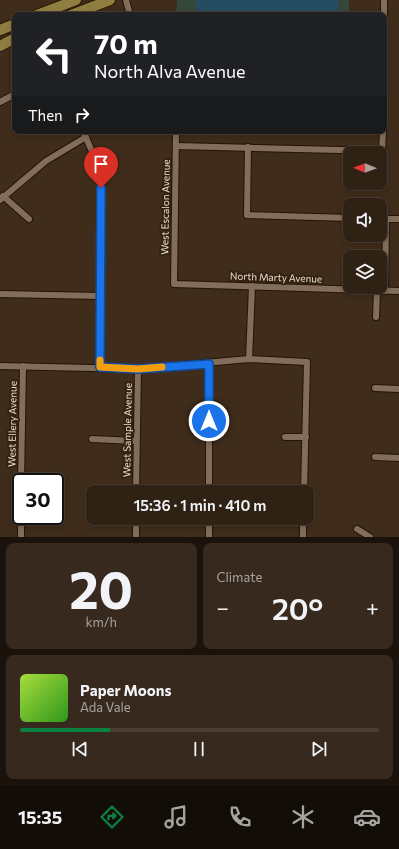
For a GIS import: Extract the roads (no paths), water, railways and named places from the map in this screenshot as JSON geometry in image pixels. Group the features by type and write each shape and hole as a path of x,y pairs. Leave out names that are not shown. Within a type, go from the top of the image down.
{"main road":[{"path":"45,12 76,0"},
{"path":"79,12 107,1"},
{"path":"0,30 12,25"},
{"path":"0,46 12,40"}],"street":[{"path":"126,0 129,12"},
{"path":"384,0 384,12"},
{"path":"0,102 12,96"},
{"path":"29,219 1,198 46,161 85,134 101,172 100,367"},
{"name":"West Escalon Avenue","path":"174,284 176,134"},
{"path":"176,146 382,151 382,134"},
{"path":"248,148 247,215 343,218"},
{"path":"387,219 399,219"},
{"name":"North Marty Avenue","path":"174,284 343,290"},
{"path":"249,359 252,286"},
{"name":"North Marty Avenue","path":"387,291 399,291"},
{"path":"0,294 100,296"},
{"path":"376,317 377,294"},
{"path":"0,366 138,369 209,364 249,359 307,362 304,485"},
{"path":"209,364 209,485"},
{"name":"West Ellery Avenue","path":"21,473 23,366"},
{"name":"West Sample Avenue","path":"136,485 138,369"},
{"path":"375,388 399,389"},
{"path":"285,437 306,437"},
{"path":"92,439 136,441"},
{"path":"375,457 399,458"},
{"path":"21,525 21,537"},
{"path":"136,525 136,537"},
{"path":"209,525 209,537"},
{"path":"303,525 303,537"},
{"path":"357,529 370,537"}],"water":[{"path":"196,0 338,0 338,12 196,12"}]}
